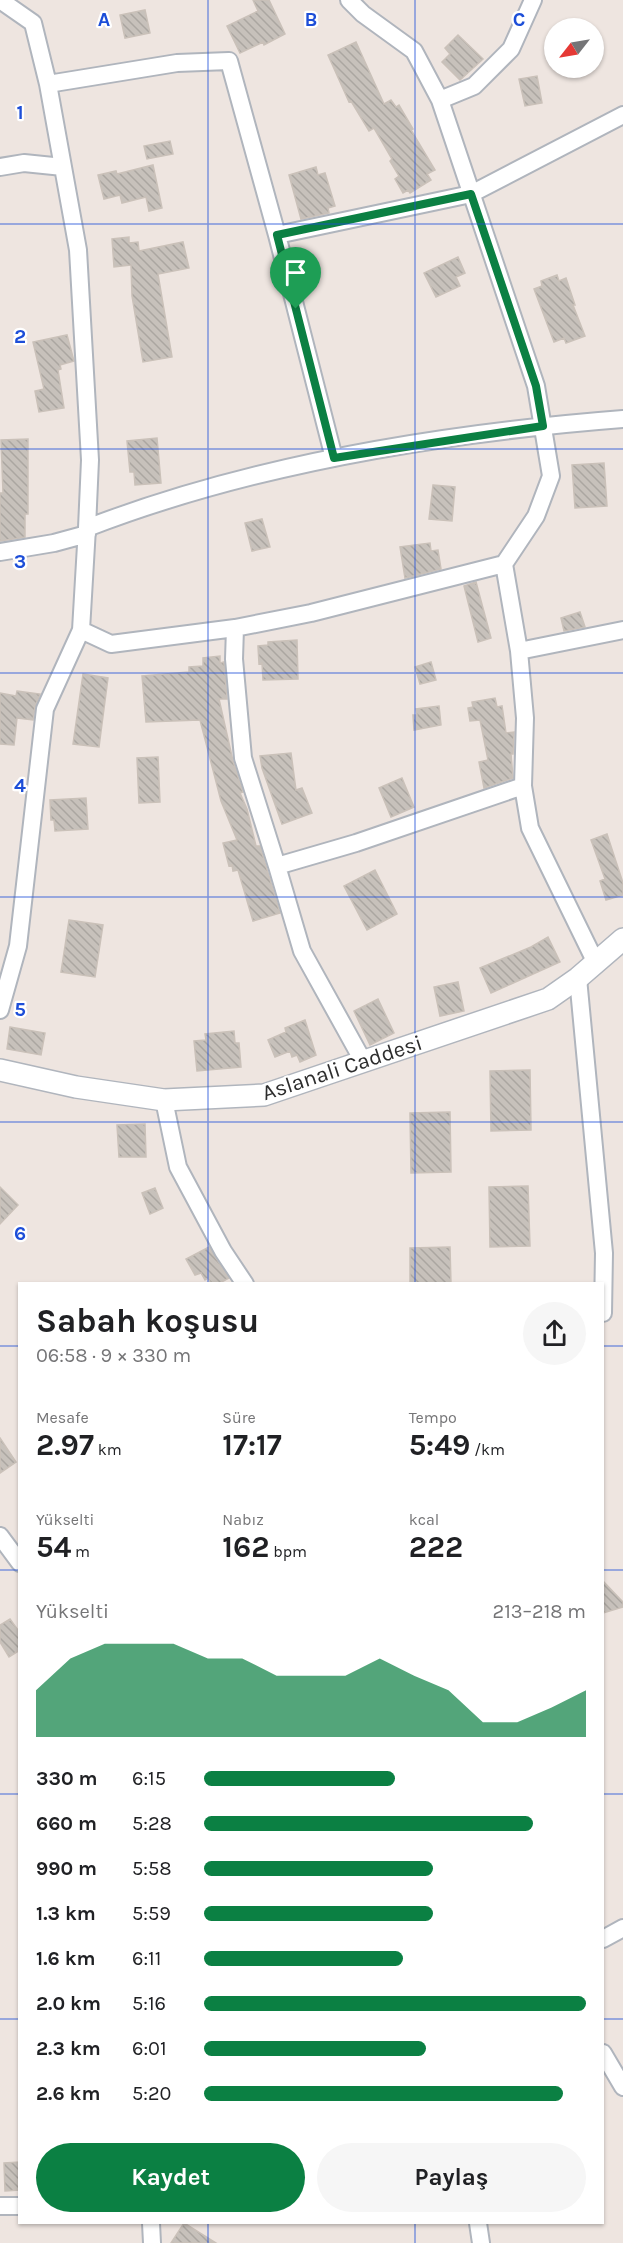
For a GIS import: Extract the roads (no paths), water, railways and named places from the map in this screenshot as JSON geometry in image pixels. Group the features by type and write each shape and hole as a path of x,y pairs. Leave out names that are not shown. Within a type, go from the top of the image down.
{"street":[{"path":"0,0 33,23 48,84 78,250 90,460 81,630 45,709 18,945 0,1010"},
{"path":"81,630 111,644 235,628 322,610 504,564 536,516 551,476 536,386 440,100 414,51 363,14 349,0"},
{"path":"440,100 474,86 511,49 533,0"},
{"path":"48,84 177,63 229,61 277,235 334,458"},
{"path":"277,235 471,194 623,115"},
{"path":"0,167 24,163 63,167"},
{"path":"0,552 54,543 87,531 134,509 276,470 334,458 543,426 623,419"},
{"path":"504,564 519,651 525,718 523,786 530,828 595,962"},
{"path":"235,628 234,659 243,758 302,951 363,1061"},
{"path":"519,651 623,630"},
{"path":"277,866 356,843 523,786"},
{"name":"Aslanali Caddesi","path":"0,1070 76,1087 164,1100 264,1095 548,999 578,978 623,939"},
{"path":"578,978 604,1254 604,1282"},
{"path":"164,1100 178,1167 223,1251 244,1282"},
{"path":"0,1536 18,1560"},
{"path":"604,1938 623,1928"},
{"path":"604,2055 623,2087"},
{"path":"0,2206 18,2206"},
{"path":"151,2224 152,2243"},
{"path":"478,2224 481,2243"}]}
